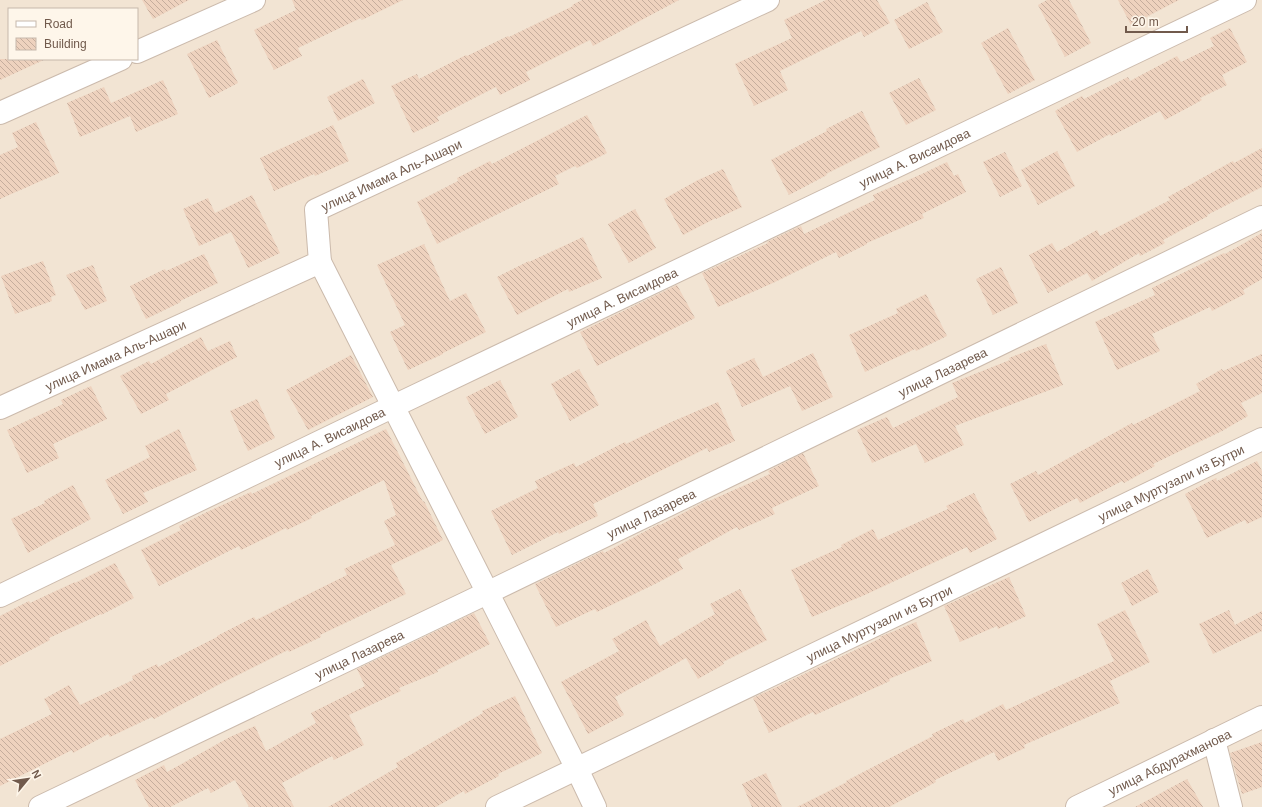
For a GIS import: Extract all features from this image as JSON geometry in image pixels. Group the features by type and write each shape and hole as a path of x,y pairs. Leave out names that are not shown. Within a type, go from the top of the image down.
{"street":[{"path":"138,52 254,0"},
{"name":"улица Имама Аль-Ашари","path":"0,408 320,262 316,210 768,0"},
{"name":"улица А. Висаидова","path":"0,596 394,406 1245,0"},
{"path":"0,113 119,60"},
{"name":"улица Лазарева","path":"40,807 487,593 1262,217"},
{"path":"320,262 595,807"},
{"name":"улица Муртузали из Бутри","path":"496,807 1262,439"},
{"name":"улица Абдурахманова","path":"1077,807 1262,717"},
{"path":"1214,740 1231,807"}],"shaded area":[{"path":"0,0 1262,0 1262,807 0,807"}],"building":[{"path":"142,0 189,0 153,19"},
{"path":"292,0 403,0 298,48 302,56 274,70 254,30 296,10"},
{"path":"582,0 679,0 593,46 590,40 526,72 530,80 500,95 496,87 437,117 439,121 413,133 391,86 417,74 419,79 466,55 467,56 508,36 509,37 573,6 572,5"},
{"path":"826,0 877,0 890,23 864,37 861,31 780,71 788,90 754,106 735,64 792,38 784,20"},
{"path":"1047,0 1069,0 1091,43 1065,57 1038,5"},
{"path":"1118,0 1179,0 1131,25"},
{"path":"927,2 943,32 909,49 894,20"},
{"path":"1008,28 1035,80 1008,94 981,43"},
{"path":"1230,28 1247,62 1222,75 1227,85 1200,98 1202,100 1165,120 1160,111 1111,136 1110,134 1077,152 1055,111 1082,96 1084,99 1128,77 1130,81 1177,56 1181,62 1214,46 1210,38"},
{"path":"217,40 238,83 209,98 187,54"},
{"path":"0,59 44,60 0,80"},
{"path":"919,78 936,110 906,125 889,93"},
{"path":"363,79 375,103 338,121 327,97"},
{"path":"163,80 178,114 136,132 130,116 80,137 67,103 104,87 111,103"},
{"path":"862,111 880,147 826,174 827,175 789,195 771,160 827,131 826,129"},
{"path":"587,115 607,153 577,168 575,166 555,176 559,184 437,244 417,202 458,181 457,178 490,161 492,164"},
{"path":"36,122 59,173 0,199 0,155 18,147 12,133"},
{"path":"333,125 349,161 315,176 314,174 274,191 260,158"},
{"path":"1262,148 1262,187 1207,215 1208,216 1163,240 1165,243 1140,256 1139,253 1092,281 1087,273 1048,293 1029,255 1052,243 1057,252 1097,230 1100,236 1170,200 1168,197 1233,161 1234,163"},
{"path":"1057,151 1075,186 1038,205 1021,170"},
{"path":"1005,152 1022,186 1000,197 983,162"},
{"path":"947,162 954,176 958,174 966,192 922,214 924,218 867,243 839,258 836,252 773,283 718,307 702,273 768,243 767,242 801,226 804,234 875,200 873,195"},
{"path":"723,169 742,207 716,218 683,235 664,199 698,180"},
{"path":"252,195 280,253 248,268 231,232 199,246 183,209 208,198 215,213"},
{"path":"635,209 656,248 629,263 608,224"},
{"path":"1262,233 1262,279 1243,290 1245,294 1212,311 1210,307 1152,334 1160,351 1117,370 1095,322 1155,295 1152,288 1224,253 1225,254"},
{"path":"583,237 602,278 569,292 568,289 517,315 497,277"},
{"path":"424,244 450,301 466,293 486,332 408,370 390,332 405,325 377,265"},
{"path":"204,254 218,283 146,319 130,286 165,269 166,271"},
{"path":"43,261 56,295 51,297 52,301 15,314 1,276"},
{"path":"93,265 107,301 85,310 66,275"},
{"path":"1001,267 1018,303 993,315 976,279"},
{"path":"677,285 695,318 597,366 580,332"},
{"path":"926,294 947,336 916,351 915,349 865,372 849,335 898,313 896,309"},
{"path":"201,337 208,351 230,341 237,357 166,394 169,400 141,414 120,376 149,361 151,364"},
{"path":"1046,344 1063,385 955,426 964,445 925,463 916,444 872,463 857,430 887,417 893,428 958,397 952,383 1010,360 1009,358"},
{"path":"813,353 833,397 802,411 790,386 742,407 726,371 754,358 763,377"},
{"path":"1262,354 1262,393 1241,403 1248,416 1222,431 1153,464 1155,466 1124,483 1122,481 1080,503 1077,498 1029,522 1010,484 1036,471 1038,475 1132,423 1133,425 1200,391 1196,384 1222,369 1223,371"},
{"path":"351,355 373,397 308,430 286,390"},
{"path":"579,369 599,405 570,421 551,384"},
{"path":"500,380 518,417 485,434 466,397"},
{"path":"91,386 107,419 53,444 59,458 27,473 7,430 63,404 61,400"},
{"path":"257,399 275,438 248,451 230,411"},
{"path":"718,402 735,441 709,452 707,448 593,504 598,516 559,534 558,532 512,555 491,511 538,488 535,481 574,463 576,467 625,442 626,444 669,423"},
{"path":"179,429 197,470 143,493 148,502 123,514 105,480 150,457 145,446"},
{"path":"386,429 443,540 391,565 406,594 320,635 321,637 289,652 288,650 154,719 152,717 110,737 108,734 73,753 72,750 0,786 0,739 52,714 44,699 69,685 80,705 133,680 132,676 157,664 158,667 254,617 256,620 347,575 344,569 395,545 384,521 396,515 384,480 311,516 312,518 287,530 286,528 241,550 239,546 159,586 141,550 181,530 179,526 207,512 251,492 252,494"},
{"path":"803,453 819,486 772,508 775,514 739,530 737,527 678,559 683,569 657,583 597,612 595,609 556,627 535,584 603,551 604,553 708,500 709,501 770,474 768,471"},
{"path":"1257,461 1262,471 1262,517 1247,524 1245,520 1207,538 1185,494 1216,478 1217,481"},
{"path":"73,485 91,519 28,553 11,519 45,503 44,501"},
{"path":"974,493 997,539 970,553 967,547 867,594 812,617 791,570 842,547 841,545 873,529 878,540 948,509 946,506"},
{"path":"115,563 134,598 101,615 49,638 50,640 0,666 0,616 29,601 30,603"},
{"path":"1148,569 1159,592 1132,606 1121,583"},
{"path":"1009,577 1026,616 998,629 997,626 960,642 944,606"},
{"path":"740,589 767,640 723,662 724,664 698,679 686,658 615,697 624,715 588,734 561,682 619,651 612,639 646,620 660,646 715,614 710,604"},
{"path":"1125,610 1150,662 1110,681 1120,703 1024,745 1025,748 998,761 994,752 935,780 936,782 889,807 797,807 847,782 846,781 933,736 932,734 963,719 965,723 1003,704 1006,710 1114,661 1097,624"},
{"path":"1229,610 1235,625 1262,611 1262,631 1213,654 1199,624"},
{"path":"474,613 490,644 437,670 438,672 399,688 401,691 349,715 364,745 334,760 332,756 282,783 294,807 249,807 235,780 211,793 208,788 170,807 149,807 135,780 164,765 167,772 230,737 255,726 266,751 316,723 311,713 365,686 357,669"},
{"path":"916,622 932,661 889,679 890,681 815,715 813,712 769,733 753,698 881,638 880,636"},
{"path":"515,696 542,753 498,774 499,776 465,794 464,791 436,807 328,807 398,767 396,763 483,713 482,711"},
{"path":"1262,742 1262,787 1242,794 1230,753"},
{"path":"766,773 782,807 752,807 742,784"},
{"path":"1187,779 1203,807 1135,807"}]}
